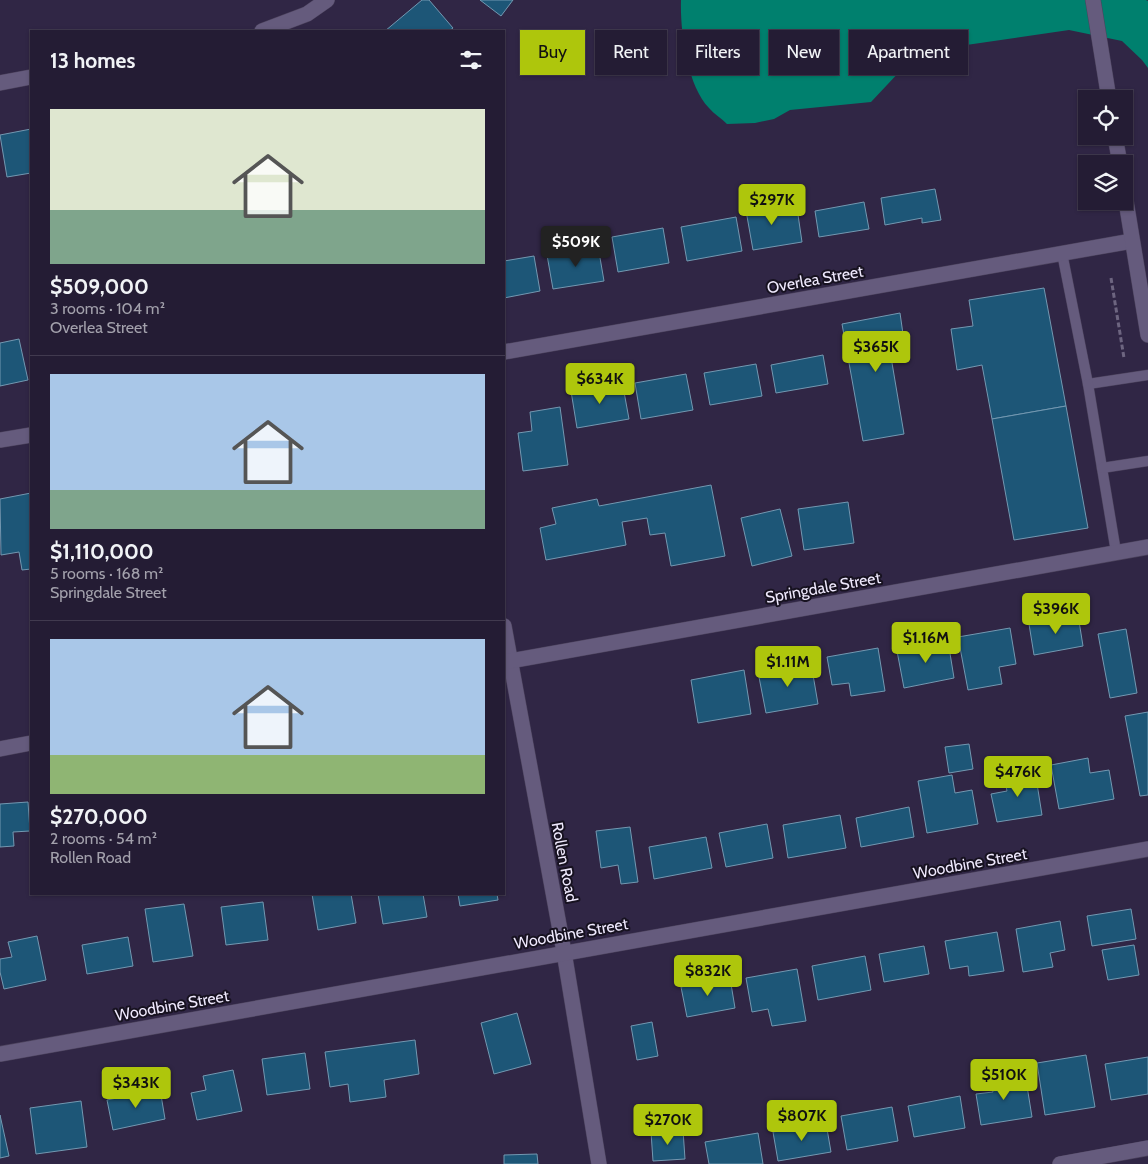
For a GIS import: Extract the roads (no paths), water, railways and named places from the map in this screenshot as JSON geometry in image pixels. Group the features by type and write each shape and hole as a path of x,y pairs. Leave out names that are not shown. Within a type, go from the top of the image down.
{"street":[{"path":"265,30 307,14 327,0"},
{"path":"1093,0 1108,90"},
{"path":"0,83 30,77"},
{"path":"1127,210 1148,335"},
{"name":"Overlea Street","path":"505,352 1132,241"},
{"path":"0,440 30,434"},
{"name":"Springdale Street","path":"507,661 1148,547"},
{"name":"Rollen Road","path":"505,638 507,661 564,952 599,1164"},
{"path":"0,749 30,743"},
{"name":"Woodbine Street","path":"0,1054 1148,849"},
{"path":"1060,1164 1148,1148"}],"lane":[{"path":"1062,253 1088,384 1116,552"},
{"path":"1088,384 1148,375"},
{"path":"1102,468 1148,461"}]}
